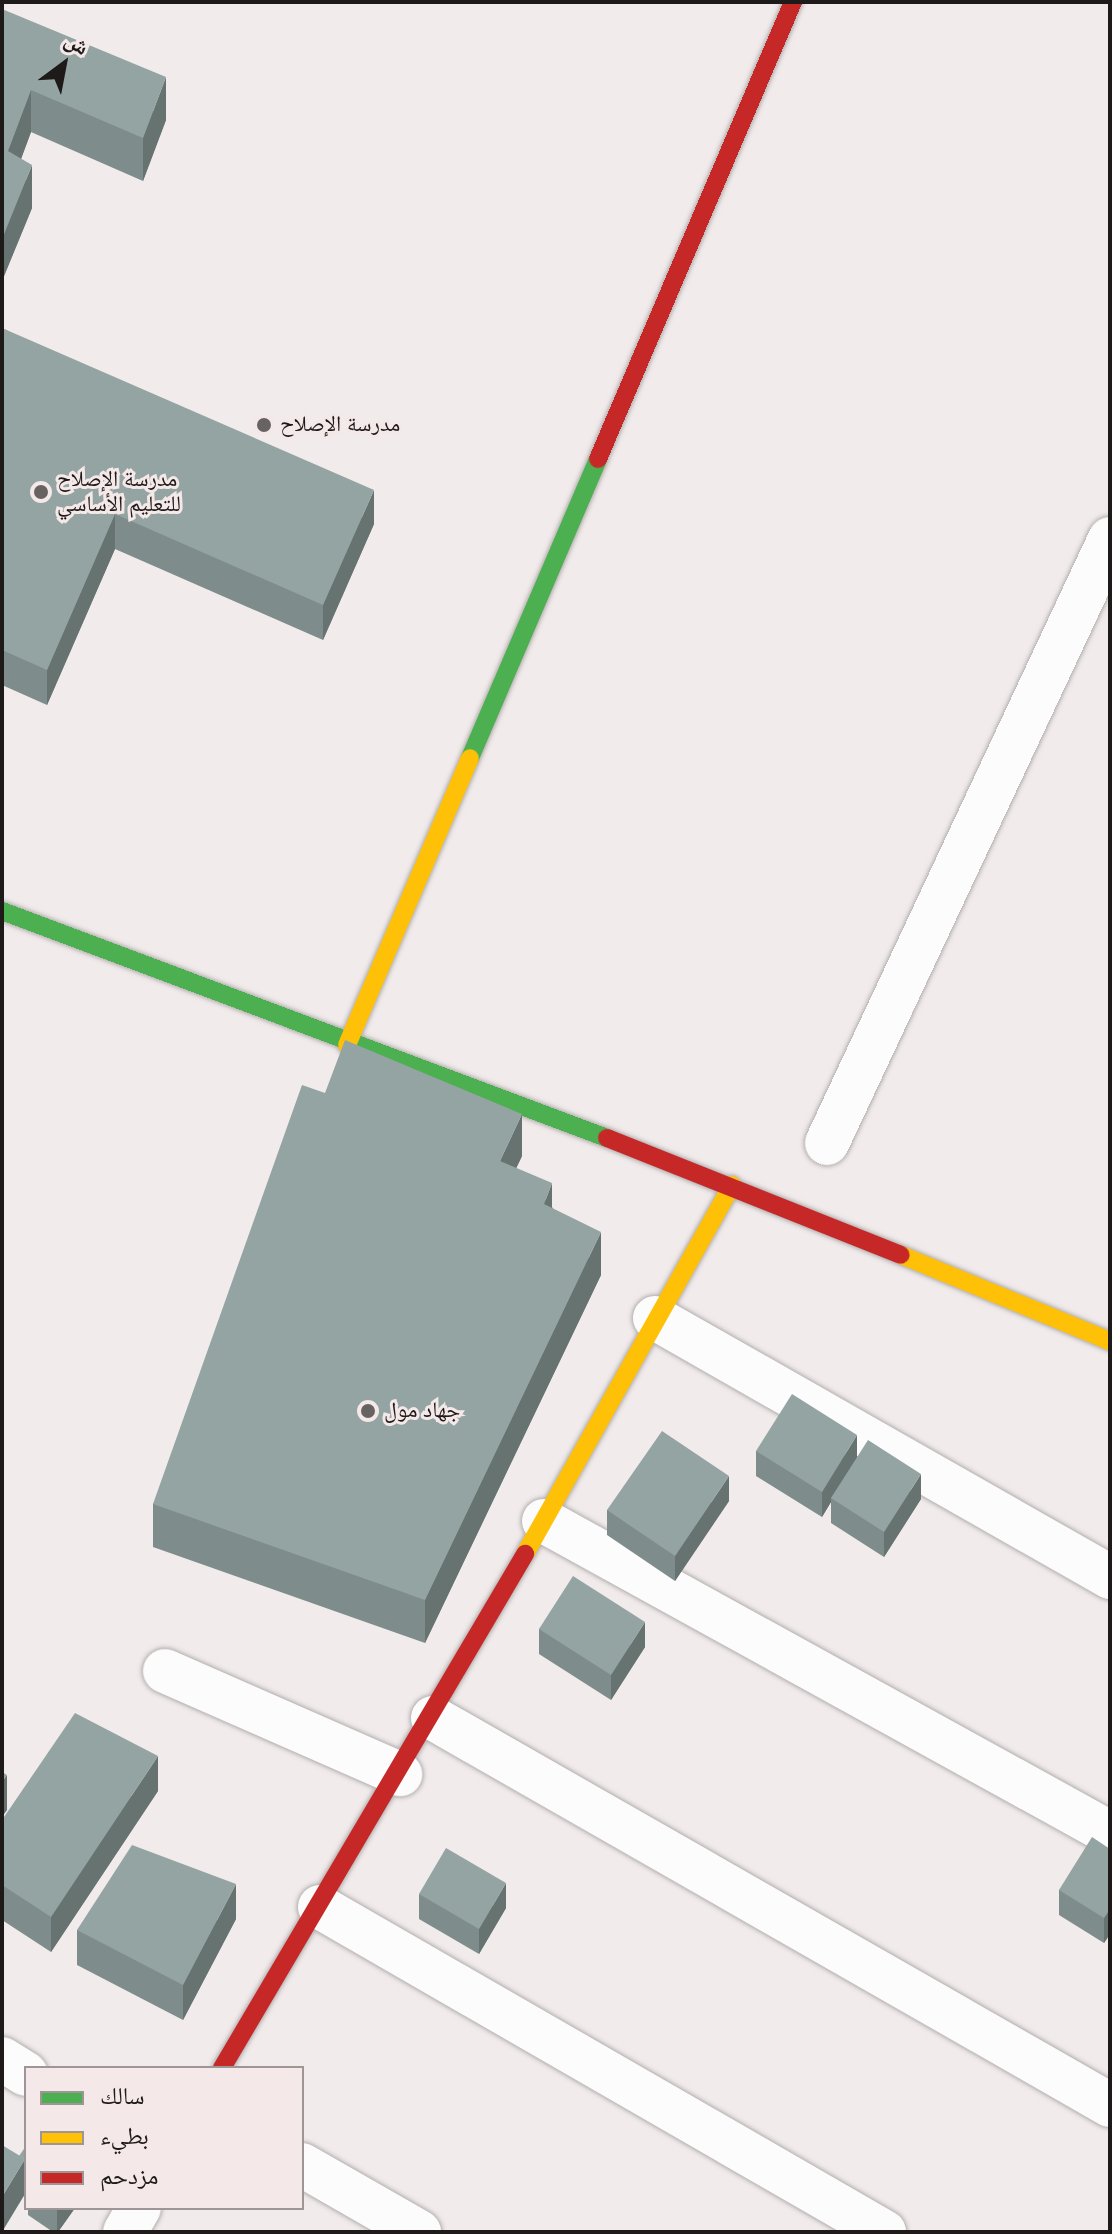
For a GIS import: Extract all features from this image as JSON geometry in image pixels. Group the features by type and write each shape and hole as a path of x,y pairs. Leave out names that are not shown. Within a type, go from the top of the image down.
{"street":[{"path":"347,1045 793,2"},
{"path":"827,1143 1110,539"},
{"path":"2,911 347,1045 732,1185 1110,1341"},
{"path":"223,2066 433,1718 732,1185"},
{"path":"655,1318 1110,1577"},
{"path":"544,1521 1110,1833"},
{"path":"165,1671 400,1774"},
{"path":"433,1718 1110,2105"},
{"path":"320,1907 884,2232"},
{"path":"2,2059 24,2073"},
{"path":"304,2166 419,2232"},
{"path":"125,2232 138,2210"}],"building":[{"path":"2,9 166,77 143,138 31,90 8,151 32,165 2,239"},
{"path":"2,328 374,490 323,605 115,514 47,670 2,650"},
{"name":"جهاد مول","path":"345,1040 522,1114 500,1161 552,1183 544,1204 601,1232 425,1600 153,1504 302,1085 325,1093"},
{"path":"792,1394 857,1435 822,1492 756,1451"},
{"path":"662,1431 729,1476 675,1556 607,1510"},
{"path":"868,1440 921,1474 884,1532 831,1498"},
{"path":"573,1576 645,1622 611,1675 539,1629"},
{"path":"75,1713 158,1756 51,1917 2,1885 2,1820"},
{"path":"1092,1837 1110,1849 1110,1909 1104,1918 1059,1890"},
{"path":"132,1845 236,1884 183,1985 77,1930"},
{"path":"446,1848 506,1883 479,1929 419,1894"},
{"path":"2,2145 24,2161 2,2197"}],"traffic: fast":[{"path":"470,758 598,459"},
{"path":"2,911 607,1138"}],"traffic: slow":[{"path":"347,1045 470,758"},
{"path":"525,1554 732,1185"},
{"path":"901,1255 1110,1341"}],"traffic: jam":[{"path":"598,459 793,2"},
{"path":"607,1138 901,1255"},
{"path":"223,2066 525,1554"}],"place":[{"name":"مدرسة الإصلاح","path":"264,425"},
{"name":"مدرسة الإصلاح للتعليم الأساسي","path":"41,492"},
{"name":"جهاد مول","path":"368,1411"}]}
